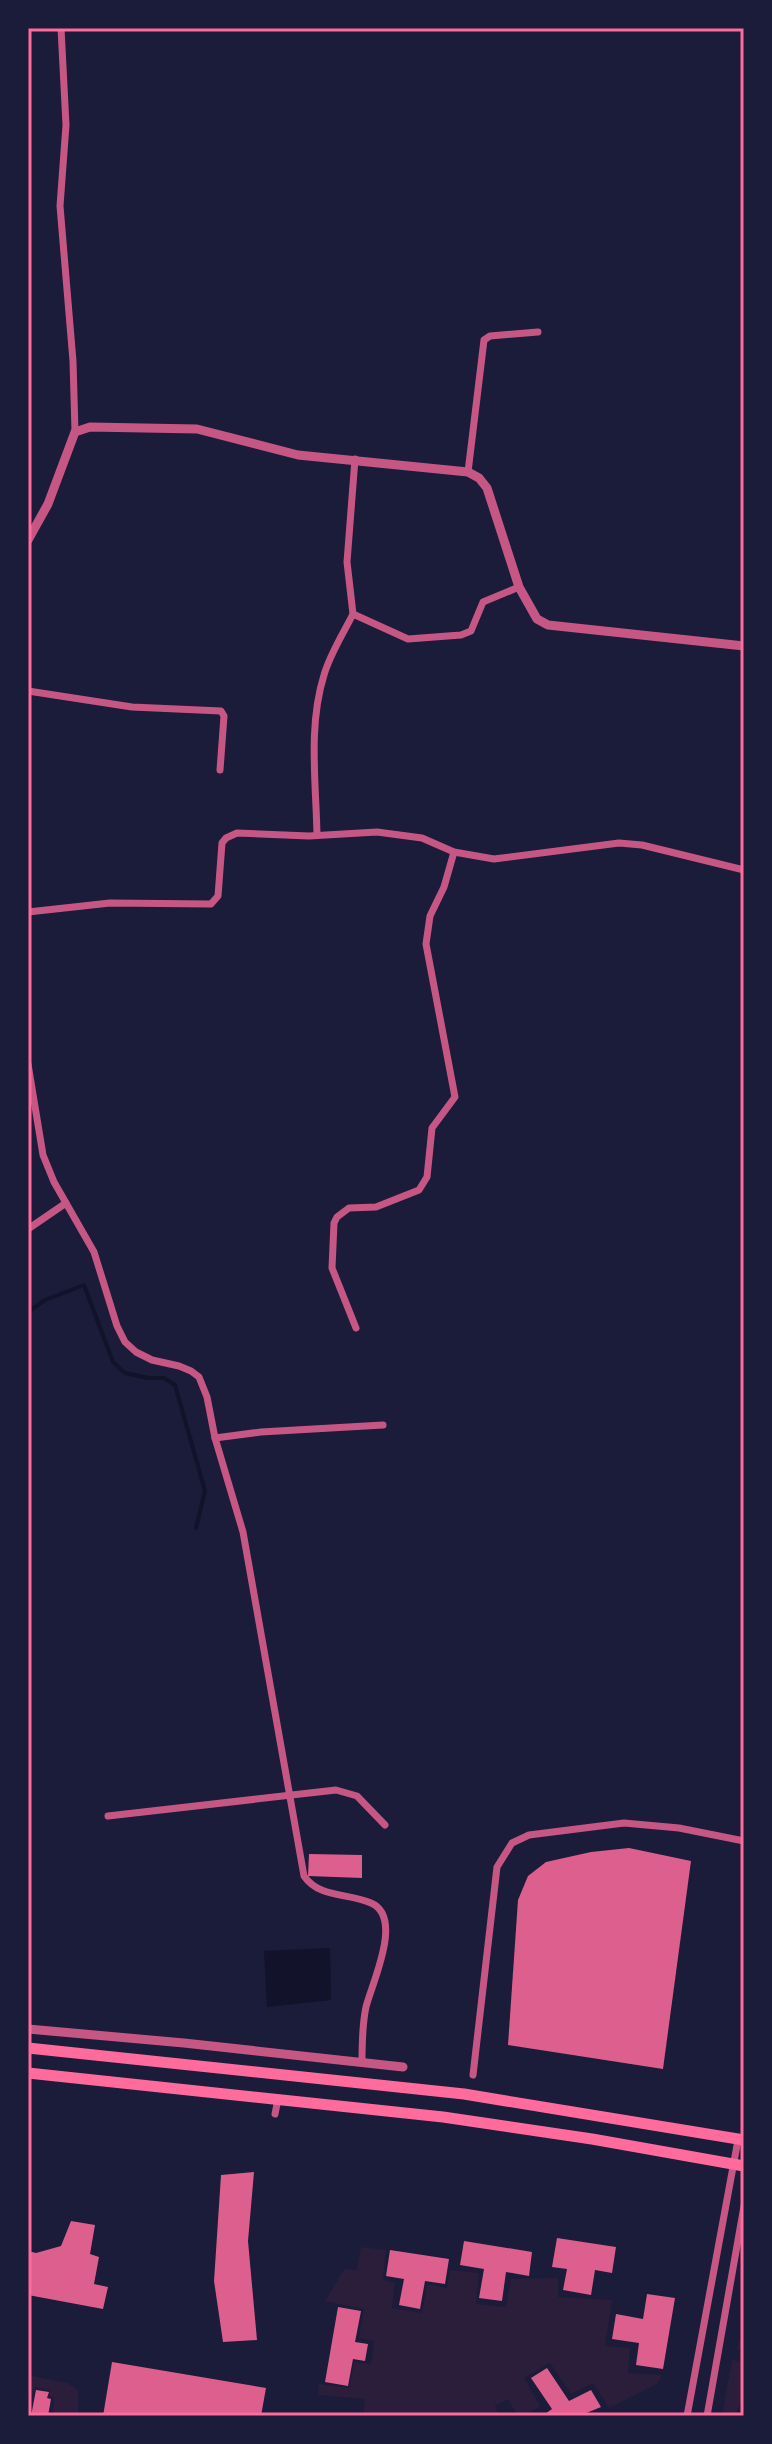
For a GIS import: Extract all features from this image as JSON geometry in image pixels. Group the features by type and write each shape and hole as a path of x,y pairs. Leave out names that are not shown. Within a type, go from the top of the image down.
{"main road":[{"path":"28,2048 464,2094 741,2140"},
{"path":"28,2073 443,2117 592,2139 739,2166"}],"street":[{"path":"28,540 48,504 75,432 73,361 60,206 66,125 61,28"},
{"path":"468,472 484,340 490,336 538,332"},
{"path":"75,432 90,427 188,428 298,455 468,472 479,478 487,488 519,587 537,619 548,625 744,646"},
{"path":"317,835 315,719 329,660 353,614 347,562 355,459"},
{"path":"353,614 408,639 461,635 474,627 483,602 519,587"},
{"path":"28,691 132,707 221,711 224,716 220,770"},
{"path":"28,912 110,903 211,904 218,896 222,843 237,833 317,835 368,831 409,835 454,852 505,859 619,843 642,845 744,870"},
{"path":"356,1328 332,1268 334,1223 341,1212 349,1208 376,1207 419,1190 427,1177 432,1128 455,1097 426,944 430,916 444,887 454,852"},
{"path":"28,1064 43,1155 94,1252 125,1342 144,1356 179,1366 199,1377 207,1397 215,1438 246,1546 304,1876 310,1886 371,1903 381,1909 385,1918 384,1949 363,2024 362,2063"},
{"path":"28,1229 66,1203"},
{"path":"215,1438 261,1432 383,1425"},
{"path":"108,1816 336,1790 357,1796 385,1825"},
{"path":"473,2075 497,1867 512,1843 540,1833 624,1823 679,1828 744,1841"},
{"path":"28,2029 403,2067"},
{"path":"275,2114 278,2099"},
{"path":"687,2416 716,2247 739,2166 741,2140"},
{"path":"707,2416 744,2206"}],"shaded area":[{"path":"330,1948 331,2000 267,2007 264,1951"},
{"path":"361,2247 386,2250 383,2280 395,2283 392,2308 422,2313 427,2284 447,2288 450,2270 479,2273 476,2304 506,2307 511,2279 558,2278 558,2297 612,2300 605,2346 630,2348 628,2373 662,2375 657,2384 609,2408 593,2383 571,2394 550,2363 524,2378 540,2406 524,2416 518,2416 508,2399 495,2406 500,2416 476,2416 474,2413 468,2416 363,2416 365,2399 318,2395 319,2384 349,2388 354,2362 371,2364 374,2341 359,2338 364,2309 325,2301 344,2269 357,2270"},
{"path":"744,2330 744,2394 735,2416 722,2416 732,2360 739,2361 741,2349 737,2349"},
{"path":"28,2375 67,2383 78,2390 78,2416 53,2413 54,2398 49,2397 50,2390 35,2387 32,2397 28,2396"}],"building":[{"path":"629,1848 691,1861 663,2069 508,2045 518,1900 528,1876 546,1862"},
{"path":"309,1854 362,1855 362,1878 308,1876"},
{"path":"254,2172 248,2241 257,2340 223,2342 214,2281 221,2175"},
{"path":"71,2221 95,2225 90,2254 99,2257 94,2284 108,2287 103,2309 28,2295 28,2251 36,2253 61,2246"},
{"path":"557,2238 616,2247 612,2273 595,2270 591,2295 563,2290 567,2269 552,2267"},
{"path":"464,2241 532,2252 529,2276 506,2272 502,2301 479,2298 484,2269 460,2265"},
{"path":"390,2250 449,2259 445,2284 425,2281 420,2309 399,2305 404,2279 386,2276"},
{"path":"647,2294 675,2298 663,2369 636,2365 639,2343 612,2339 616,2314 643,2319"},
{"path":"338,2307 361,2311 355,2342 368,2344 365,2361 353,2359 348,2386 325,2382"},
{"path":"112,2362 266,2388 261,2416 103,2416"},
{"path":"547,2368 569,2401 591,2390 601,2407 579,2416 542,2416 552,2409 531,2378"},
{"path":"36,2390 49,2392 48,2416 31,2416"}],"waterway":[{"path":"28,1312 45,1300 84,1285 113,1362 125,1373 164,1378 175,1385 205,1491 196,1528"}]}
